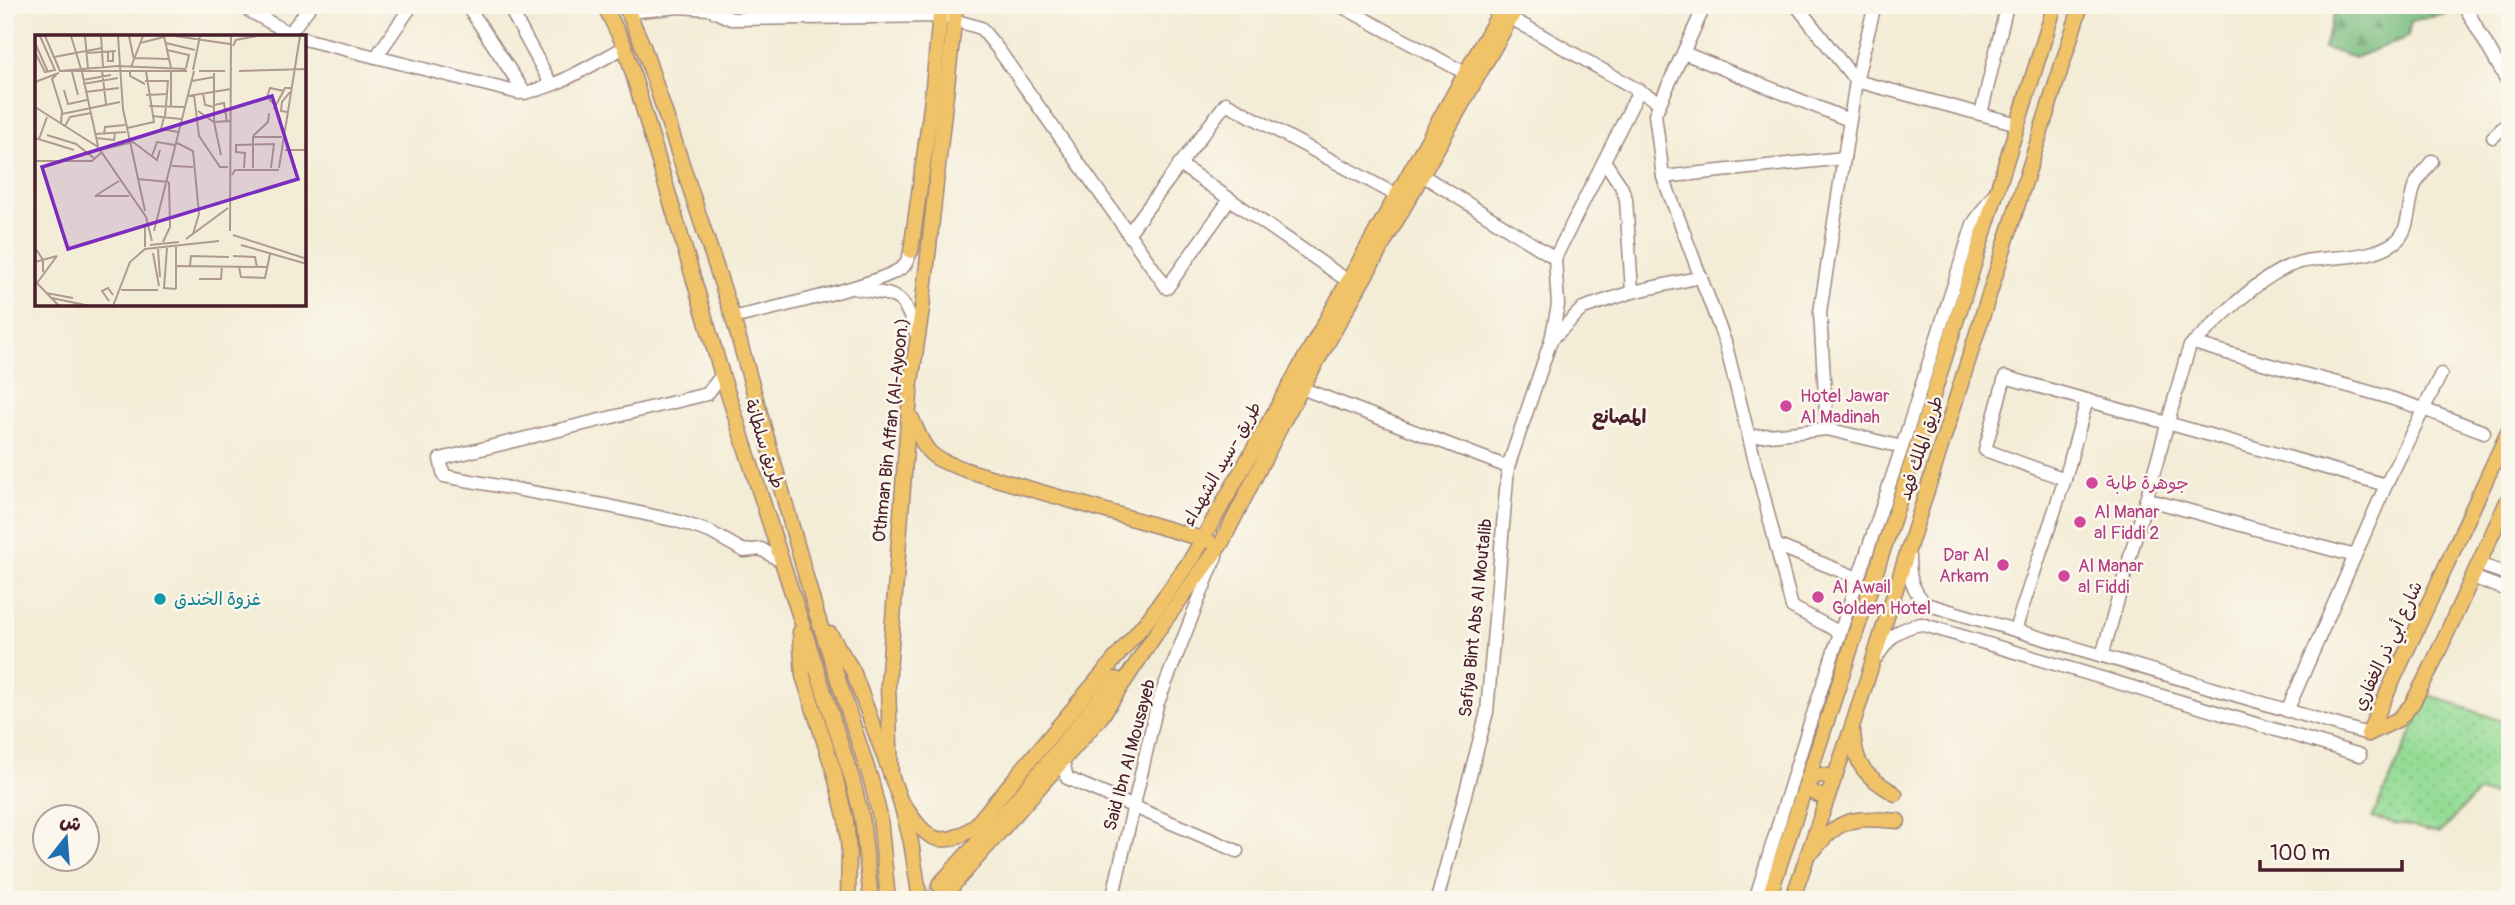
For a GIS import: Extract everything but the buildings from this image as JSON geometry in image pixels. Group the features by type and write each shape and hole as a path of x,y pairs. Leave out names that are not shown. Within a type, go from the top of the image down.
{"main road":[{"name":"طريق سلطانة","path":"604,5 625,47 722,375 856,794 862,818 871,900"},
{"name":"طريق الملك فهد","path":"1765,899 1783,828 1807,780 1912,463 2055,5"},
{"name":"طريق الملك فهد","path":"1793,900 1873,664 2081,5"},
{"name":"طريق سلطانة","path":"626,8 643,46 733,318 816,612 871,780 880,817 888,900"},
{"name":"طريق -سيد الشهداء","path":"900,800 923,832 934,838 947,841 958,838 974,827 1150,617 1190,561 1465,73 1511,10"},
{"name":"طريق -سيد الشهداء","path":"945,900 954,884 1101,717 1163,623 1221,544 1301,388 1422,175 1511,10"},
{"path":"911,251 931,107 940,11"},
{"name":"Othman Bin Affan (Al-Ayoon.)","path":"891,775 888,685 911,382 956,12"},
{"path":"909,413 923,446 937,459 1221,544"},
{"name":"شارع أبي ذر الغفاري","path":"2368,734 2510,428"},
{"name":"شارع أبي ذر الغفاري","path":"2368,734 2399,719 2412,704 2510,495"},
{"path":"816,612 853,671 891,775 911,842 920,900"},
{"path":"799,613 803,676 834,772 846,820 849,852 848,900"},
{"path":"939,884 1024,791 1163,623"},
{"path":"1852,727 1855,755 1864,770 1895,794"},
{"path":"1827,799 1812,792 1807,780 1819,775 1835,777"},
{"path":"1805,863 1836,826 1864,819 1898,821"}],"street":[{"path":"239,5 293,35 311,5"},
{"path":"376,57 412,5"},
{"path":"467,5 525,93"},
{"path":"508,5 551,85"},
{"path":"834,19 839,5"},
{"path":"1339,5 1465,73"},
{"path":"1705,5 1655,114 1663,177 1726,342 1793,607 1839,632"},
{"path":"1796,5 1856,81 2018,124"},
{"path":"1827,429 1820,312 1849,120 1875,5"},
{"path":"1981,114 2007,5"},
{"path":"2464,5 2506,67 2510,86"},
{"path":"626,8 719,10 731,19 834,19 956,12 981,28 998,49 1167,288 1230,199"},
{"path":"1511,10 1659,102"},
{"path":"306,40 519,93 551,85 625,47"},
{"path":"1684,53 1849,120"},
{"path":"1422,175 1555,258 1639,91"},
{"path":"1128,234 1226,103 1396,195"},
{"path":"2493,137 2510,121"},
{"path":"1663,177 1844,158"},
{"path":"2102,656 2190,346 2269,276 2301,262 2368,254 2395,243 2402,236 2416,183 2432,160"},
{"path":"1605,162 1626,199 1632,292"},
{"path":"1179,164 1348,281"},
{"path":"1783,828 1839,632 1973,225 1999,186"},
{"path":"733,318 891,274 905,265 911,251"},
{"name":"Safiya Bint Abs Al Moutalib","path":"1437,900 1487,712 1508,467 1551,340 1558,305 1555,258"},
{"path":"1551,340 1583,307 1632,292 1701,277"},
{"path":"850,287 902,300 908,307 918,341"},
{"path":"2194,343 2424,409 2484,432"},
{"path":"2287,711 2386,485 2441,374"},
{"path":"722,375 707,394 440,459 444,475 677,521 710,532 744,551 761,550 781,561"},
{"path":"2065,479 1985,450 2005,377 2386,485"},
{"path":"1301,388 1508,467"},
{"path":"2015,630 2065,479 2087,400"},
{"path":"1750,436 1827,429 1902,447"},
{"path":"2146,499 2355,556"},
{"name":"Said Ibn Al Mousayeb","path":"1112,900 1157,705 1221,544"},
{"path":"1776,545 1858,578"},
{"path":"1909,550 1911,581 1916,593 1926,604 2368,734"},
{"path":"2475,571 2510,575"},
{"path":"2475,571 2510,591"},
{"path":"1873,664 1887,641 1903,627 1921,624 2360,755"},
{"path":"1063,761 1067,778 1237,851"}],"green space":[{"path":"2337,5 2448,5 2446,14 2411,21 2408,37 2354,58 2324,48"},
{"path":"2429,695 2510,724 2510,799 2478,792 2440,833 2372,818"}],"tunnel":[{"path":"929,900 939,885"}],"place":[{"name":"Hotel Jawar Al Madinah","path":"1786,406"},
{"name":"جوهرة طابة","path":"2092,483"},
{"name":"Al Manar al Fiddi 2","path":"2080,522"},
{"name":"Dar Al Arkam","path":"2003,565"},
{"name":"Al Manar al Fiddi","path":"2064,576"},
{"name":"Al Awail Golden Hotel","path":"1818,597"},
{"name":"غزوة الخندق","path":"160,599"}],"district":[{"name":"المصانع","path":"1619,417"}]}
